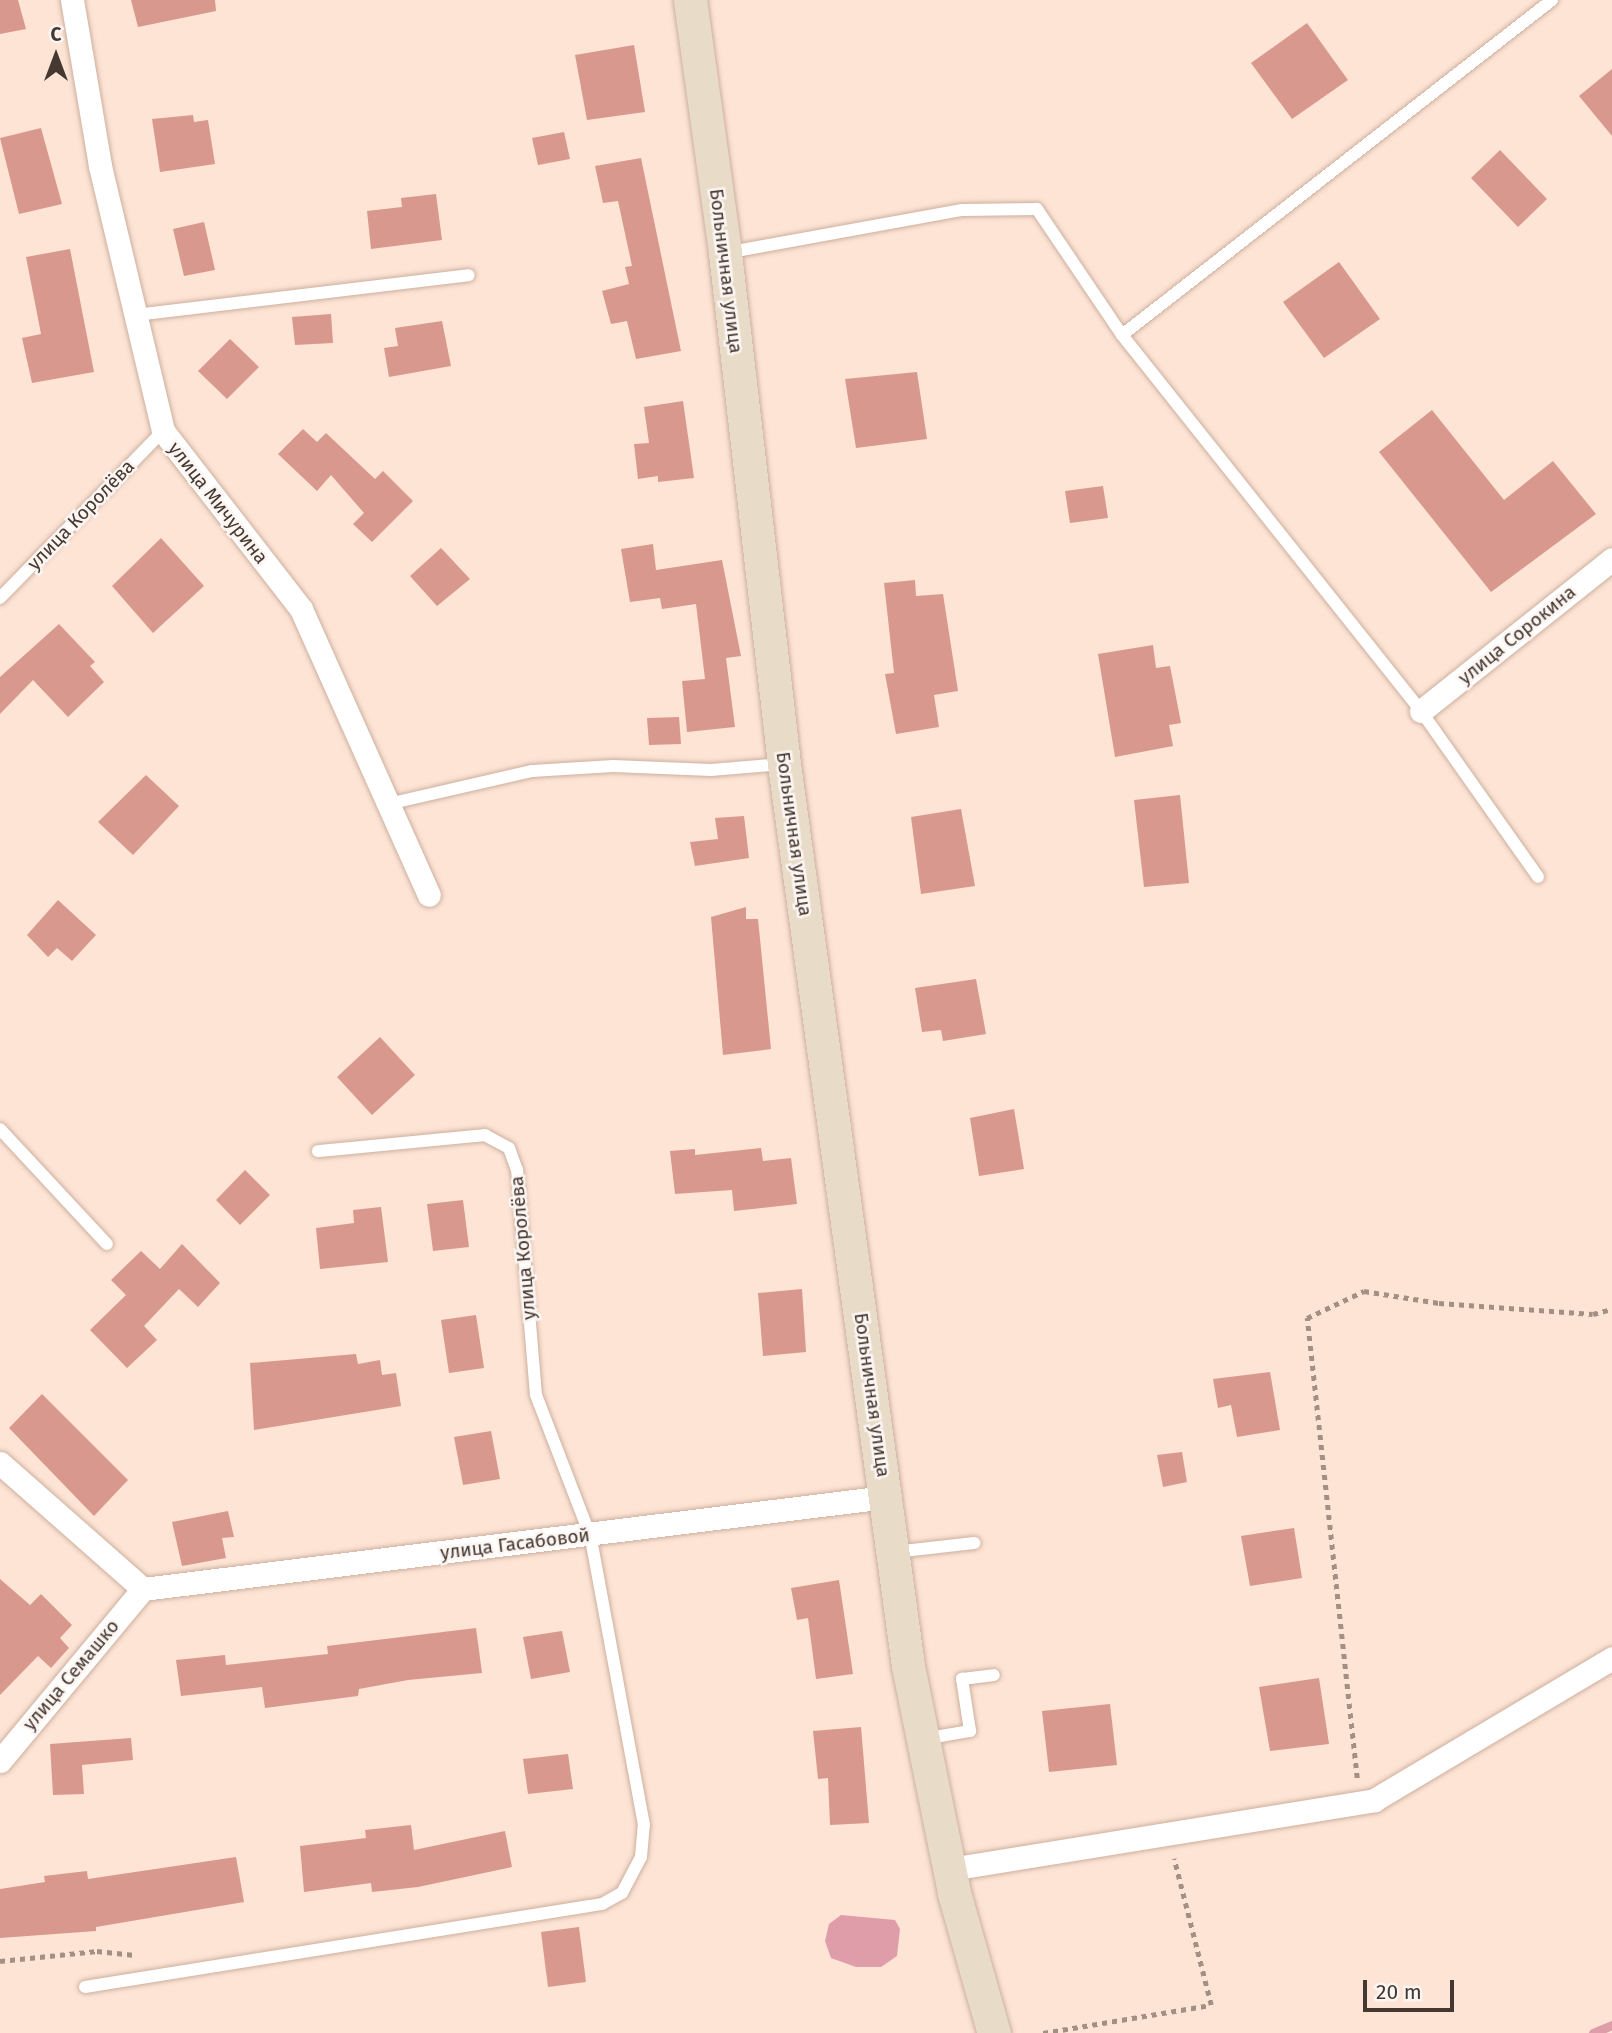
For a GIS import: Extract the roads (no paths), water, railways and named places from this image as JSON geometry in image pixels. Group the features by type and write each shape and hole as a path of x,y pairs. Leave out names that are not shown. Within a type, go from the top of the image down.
{"street":[{"name":"улица Мичурина","path":"72,0 100,166 163,431 301,609 429,895"},
{"name":"Больничная улица","path":"690,0 725,253 784,764 908,1666 920,1739 950,1869 994,2033"},
{"name":"улица Сорокина","path":"1421,711 1612,559"},
{"path":"0,1463 143,1589"},
{"name":"улица Гасабовой","path":"143,1589 886,1497"},
{"name":"улица Семашко","path":"0,1761 143,1589"},
{"path":"950,1869 1374,1800 1612,1658"}],"lane":[{"path":"1122,335 1552,0"},
{"path":"725,253 961,210 1037,209 1122,335 1421,711 1538,877"},
{"path":"135,315 468,275"},
{"name":"улица Королёва","path":"0,598 163,431"},
{"path":"388,804 532,771 613,766 711,770 784,764"},
{"path":"0,1129 107,1244"},
{"name":"улица Королёва","path":"85,1987 541,1916 602,1904 622,1893 636,1874 643,1825 590,1535 536,1395 517,1170 509,1147 485,1135 318,1151"},
{"path":"894,1553 974,1543"},
{"path":"920,1739 970,1731 961,1679 994,1675"}],"waterway":[{"path":"1593,2033 1612,2025"}]}
